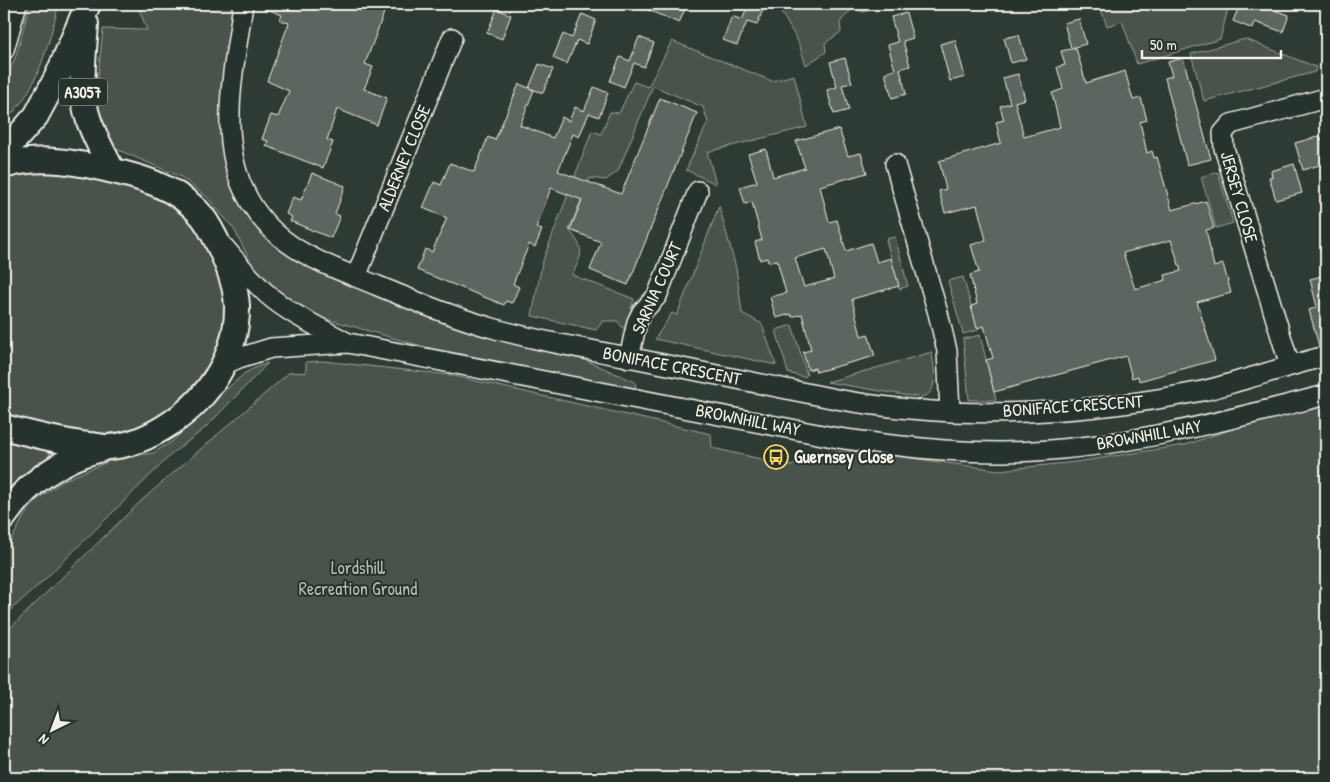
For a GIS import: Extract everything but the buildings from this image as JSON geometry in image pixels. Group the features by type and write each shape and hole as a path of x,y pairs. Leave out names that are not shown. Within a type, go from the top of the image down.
{"main road":[{"name":"A3057","path":"4,152 36,116 58,75 87,5"},
{"name":"A3057","path":"87,5 83,83 84,101 88,120 112,170"},
{"path":"4,166 14,162 38,160 64,161 112,170 145,179 163,187 186,202 201,215 228,265 237,306 234,331 223,365 213,383 186,413 154,434 79,454 54,468 31,485 11,506 4,517"},
{"path":"4,427 80,444 108,447"}],"street":[{"path":"4,50 17,4"},
{"name":"BONIFACE CRESCENT","path":"243,4 228,122 232,150 240,180 248,200 262,220 298,251 322,263 446,313 494,329 531,339 868,405 911,410 1051,411 1115,406 1204,391 1326,356"},
{"name":"ALDERNEY CLOSE","path":"356,277 452,38"},
{"name":"JERSEY CLOSE","path":"1290,366 1224,148 1223,133 1231,124 1326,98"},
{"path":"895,164 938,312 947,351 950,411"},
{"name":"SARNIA COURT","path":"629,358 637,322 642,312 657,296 698,191"},
{"name":"BROWNHILL WAY","path":"214,236 251,278 269,295 294,313 348,343"},
{"name":"BROWNHILL WAY","path":"223,365 271,348 348,343 838,438 903,447 951,451 1050,450 1149,438 1326,395"}],"green space":[{"path":"30,4 59,4 46,51 33,82 16,110 4,121 4,81 16,56"},
{"path":"137,4 236,4 220,143 241,203 277,244 474,332 541,351 585,360 635,382 637,395 456,356 315,316 275,289 253,267 234,229 206,196 181,177 116,149 107,135 100,120 98,104 98,77 103,29 147,30"},
{"path":"774,4 892,4 863,12 854,7 840,22 841,32 825,43 826,52 806,65 798,41 781,12 770,9"},
{"path":"1099,4 1229,5 1220,39 1137,64 1122,21 1107,26"},
{"path":"1245,39 1316,67 1315,72 1204,101 1191,54"},
{"path":"672,41 772,81 794,75 807,127 707,152 716,184 686,170 708,122 703,107 653,86 618,171 606,180 590,178 569,230 578,242 581,251 572,275 634,299 625,330 617,321 603,321 596,330 532,316 542,263 592,131 601,134 610,112 619,113 634,82 648,87"},
{"path":"53,170 97,177 156,195 174,207 195,227 208,243 220,273 224,305 223,334 208,373 167,415 131,431 99,434 31,424 4,417 4,177 19,173"},
{"path":"1218,172 1233,223 1216,228 1201,177"},
{"path":"719,206 736,268 742,313 762,324 776,365 655,339 672,313 677,315"},
{"path":"895,237 908,286 899,289 886,239"},
{"path":"963,277 978,330 963,334 948,281"},
{"path":"792,325 807,375 804,377 788,373 776,330"},
{"path":"980,335 996,400 969,400 963,339"},
{"path":"932,352 934,381 931,392 925,396 910,396 827,382"},
{"name":"Lordshill Recreation Ground","path":"323,361 450,375 711,434 712,448 792,466 813,452 866,452 999,470 1076,462 1185,445 1241,426 1326,404 1326,778 4,778 4,634 142,500 290,372 306,373 306,362"},
{"path":"268,363 205,428 174,452 42,582 4,616 4,554 24,516 37,500 64,480 117,458 153,453 173,441 245,373"},
{"path":"4,438 43,446 51,452 47,460 4,504"}],"place":[{"name":"Guernsey Close","path":"776,457"}]}
